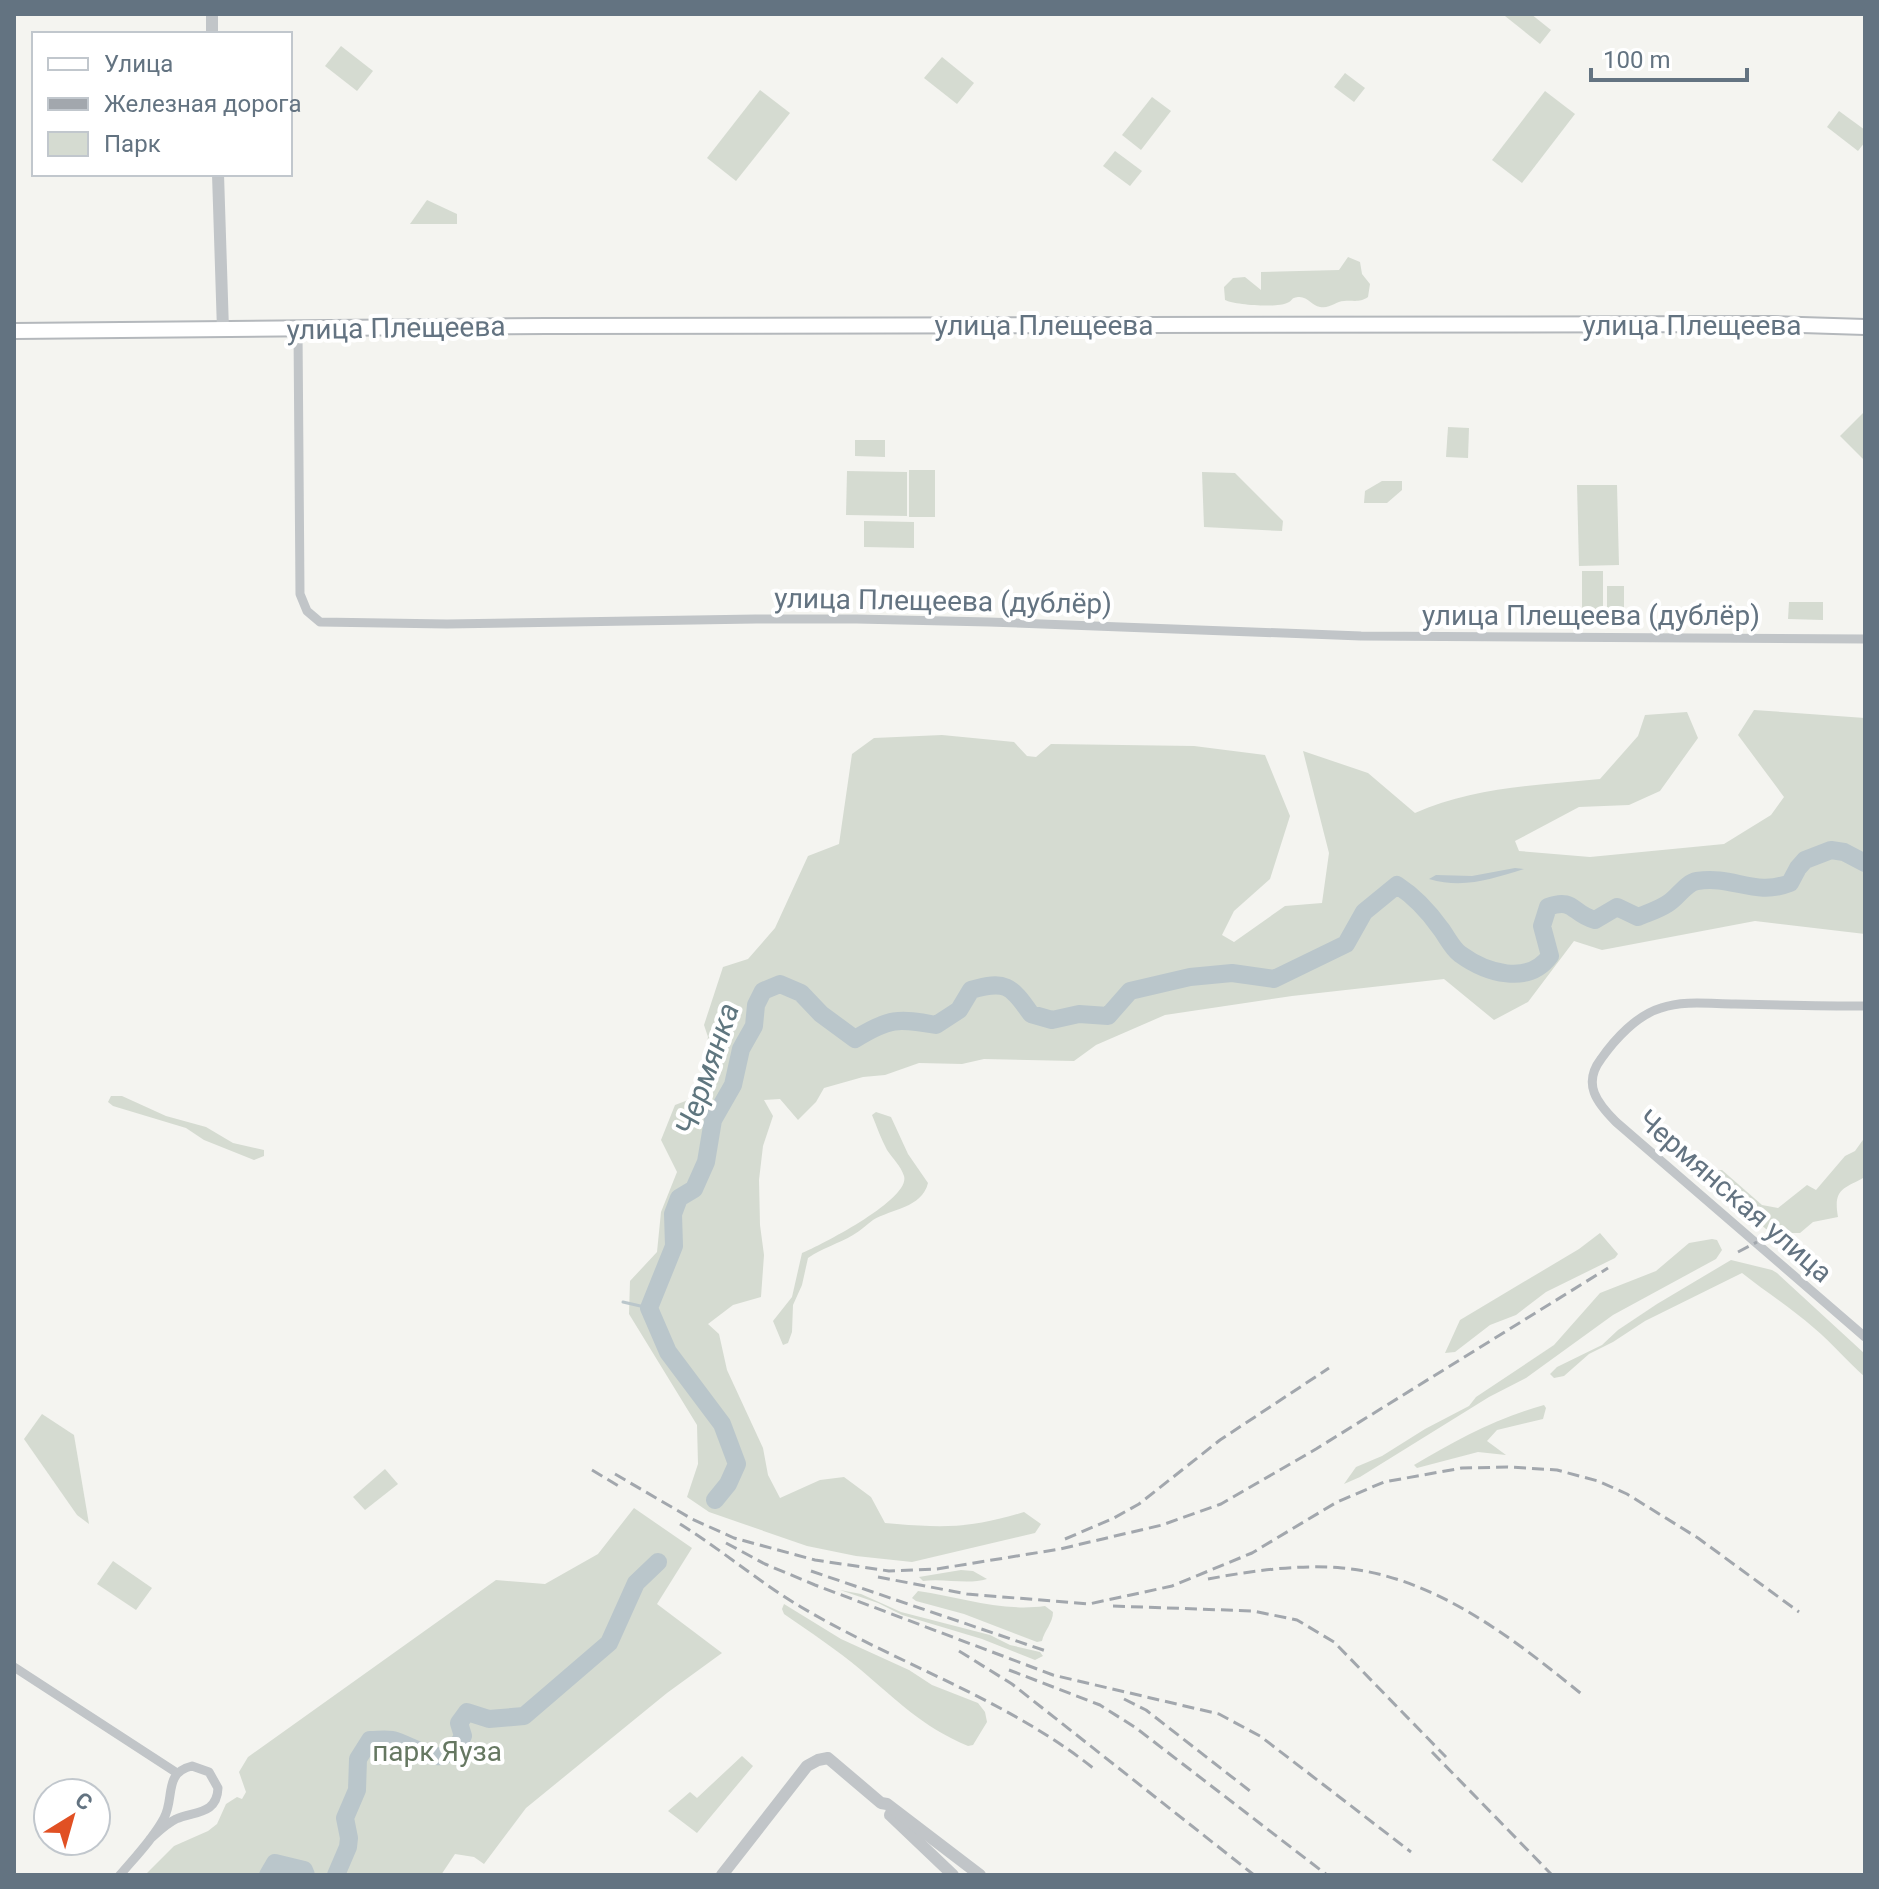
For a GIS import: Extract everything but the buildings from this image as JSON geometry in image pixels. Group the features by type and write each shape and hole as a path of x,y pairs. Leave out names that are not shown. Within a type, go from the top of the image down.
{"main road":[{"name":"улица Плещеева","path":"14,331 1182,324 1746,324 1865,327"}],"street":[{"path":"218,176 223,330"},
{"name":"улица Плещеева (дублёр)","path":"298,330 300,594 307,611 320,622 447,624 842,619 1361,636 1865,639"},
{"name":"Чермянская улица","path":"1865,1006 1695,1004 1659,1008 1632,1025 1611,1045 1590,1079 1596,1101 1616,1122 1865,1337"},
{"path":"14,1667 177,1773"},
{"path":"722,1875 807,1766 828,1758 881,1803 953,1875"},
{"path":"120,1875 165,1817 171,1798 170,1786 177,1773 186,1767 198,1766 209,1772 217,1782 218,1794 212,1806 202,1813 171,1821 150,1839"},
{"path":"171,1798 178,1808 190,1814"},
{"path":"881,1803 887,1804 980,1875"}],"green space":[{"path":"1531,14 1551,30 1540,44 1505,16"},
{"path":"341,46 373,71 357,91 325,66"},
{"path":"942,57 974,83 957,104 924,78"},
{"path":"1345,73 1365,88 1354,102 1334,87"},
{"path":"760,90 790,113 736,181 707,158"},
{"path":"1545,91 1575,114 1522,183 1492,160"},
{"path":"1152,97 1171,111 1141,150 1122,135"},
{"path":"1839,111 1865,130 1865,142 1858,151 1827,127"},
{"path":"1115,151 1142,171 1130,186 1103,166"},
{"path":"427,200 457,214 457,224 410,224"},
{"path":"1348,257 1360,262 1362,274 1370,284 1368,297 1362,300 1341,301 1324,307 1301,297 1274,305 1225,300 1224,287 1233,278 1245,277 1261,290 1261,272 1339,270"},
{"path":"1863,413 1865,415 1865,461 1840,436"},
{"path":"1448,427 1469,428 1468,458 1446,457"},
{"path":"855,440 885,440 885,457 855,456"},
{"path":"909,470 935,470 935,517 909,517"},
{"path":"847,471 907,472 907,516 846,515"},
{"path":"1202,472 1235,473 1283,521 1282,531 1204,527"},
{"path":"1382,481 1402,481 1402,490 1387,503 1364,503 1365,491"},
{"path":"1577,485 1617,485 1619,565 1579,566"},
{"path":"864,521 914,522 914,548 864,547"},
{"path":"1582,571 1603,571 1603,615 1582,615"},
{"path":"1607,586 1624,586 1624,613 1607,614"},
{"path":"1789,602 1823,602 1823,620 1788,619"},
{"path":"1754,710 1865,718 1865,934 1755,921 1602,950 1574,941 1528,1002 1494,1020 1444,979 1292,996 1165,1015 1096,1045 1074,1061 984,1059 962,1064 919,1063 885,1075 863,1077 824,1088 816,1102 798,1120 780,1099 764,1100 773,1116 763,1146 759,1180 764,1255 761,1297 733,1305 708,1324 719,1334 727,1370 763,1448 768,1475 780,1498 820,1480 844,1477 871,1497 885,1523 955,1526 987,1522 1024,1512 1041,1524 1035,1533 912,1562 856,1556 807,1546 709,1512 687,1497 698,1464 697,1425 629,1314 630,1281 657,1252 661,1212 677,1172 661,1140 675,1105 696,1097 708,1037 704,1025 723,967 748,959 775,928 808,856 839,844 852,754 874,738 942,735 1014,742 1027,756 1036,757 1051,744 1194,746 1265,755 1290,816 1270,879 1234,911 1222,935 1234,942 1285,906 1322,903 1329,853 1303,751 1368,773 1415,813 1483,792 1600,779 1638,736 1645,715 1687,712 1698,738 1660,791 1629,805 1579,807 1515,841 1519,851 1590,857 1724,844 1771,815 1784,797 1738,735"},
{"path":"111,1096 122,1096 166,1116 206,1127 233,1143 264,1150 264,1156 254,1160 204,1140 186,1128 113,1106 108,1102"},
{"path":"876,1112 891,1117 908,1154 928,1183 925,1191 913,1203 873,1220 853,1235 808,1258 802,1285 793,1305 792,1332 788,1343 783,1345 773,1321 792,1297 802,1253 863,1220 894,1197 902,1186 903,1172 887,1150 872,1115"},
{"path":"1865,1137 1865,1177 1841,1191 1837,1201 1838,1217 1813,1222 1800,1233 1775,1233 1766,1229 1716,1187 1712,1171 1722,1170 1762,1205 1778,1208 1807,1185 1816,1190"},
{"path":"1600,1233 1618,1254 1615,1258 1546,1292 1516,1315 1490,1325 1455,1352 1445,1353 1460,1320 1579,1249"},
{"path":"1717,1240 1722,1250 1716,1259 1613,1315 1526,1378 1344,1484 1356,1467 1382,1456 1469,1406 1476,1397 1554,1345 1600,1293 1656,1271 1689,1243"},
{"path":"1731,1260 1777,1273 1865,1354 1865,1377 1814,1328 1742,1273 1645,1321 1589,1354 1564,1376 1554,1378 1550,1374 1557,1367 1602,1345 1618,1330 1657,1304"},
{"path":"1544,1405 1543,1419 1497,1430 1487,1441 1506,1455 1478,1452 1417,1468 1414,1465 1477,1430"},
{"path":"42,1414 74,1435 89,1524 77,1515 24,1439"},
{"path":"385,1469 398,1484 365,1510 353,1497"},
{"name":"парк Яуза","path":"634,1508 692,1548 657,1604 722,1653 667,1693 526,1808 484,1864 474,1857 455,1854 441,1875 145,1875 174,1846 217,1824 226,1804 237,1797 242,1799 246,1792 239,1772 248,1757 496,1580 545,1584 598,1554"},
{"path":"113,1561 152,1588 136,1610 97,1584"},
{"path":"973,1571 987,1579 923,1581 919,1577"},
{"path":"840,1590 861,1594 901,1612 990,1635 1010,1645 1040,1652 1043,1656 1035,1660 982,1639 902,1615"},
{"path":"918,1591 1013,1607 1045,1606 1053,1612 1053,1616 1042,1641 1037,1642 964,1614 916,1601 912,1598"},
{"path":"784,1604 841,1639 909,1670 932,1685 978,1703 985,1712 987,1722 973,1745 968,1746 951,1738 911,1712 852,1663 784,1614"},
{"path":"742,1756 753,1766 697,1833 668,1811 690,1792 697,1798"}],"shaded area":[{"path":"1524,869 1466,883 1429,879 1436,875 1472,876"}],"waterway":[{"name":"Чермянка","path":"715,1500 728,1484 737,1464 722,1424 668,1352 649,1308 674,1246 673,1214 679,1198 694,1189 706,1162 713,1120 733,1085 741,1049 754,1026 756,1005 763,991 780,984 801,993 821,1014 855,1039 886,1023 912,1021 936,1025 959,1010 971,990 992,985 1012,991 1031,1014 1052,1020 1079,1014 1108,1016 1130,991 1190,977 1232,973 1274,979 1346,944 1364,912 1397,885 1426,911 1460,954 1482,967 1519,974 1541,965 1550,956 1542,926 1548,907 1557,904 1568,905 1595,920 1617,907 1638,917 1664,906 1697,881 1777,887 1790,883 1805,860 1831,850 1844,852 1865,863"},
{"path":"623,1302 649,1308"},
{"name":"Чермянка","path":"336,1875 348,1847 345,1818 357,1790 358,1759 370,1740 393,1740 432,1756 441,1756 456,1747 463,1736 459,1723 467,1712 489,1719 524,1716 609,1643 636,1583 658,1562"},
{"name":"Чермянка","path":"268,1875 275,1863 304,1870 306,1875"}],"railway":[{"path":"1738,1252 1757,1242"},
{"path":"615,1474 692,1519 734,1538 815,1560 889,1571 937,1569 1060,1549 1162,1525 1221,1504 1316,1449 1608,1268"},
{"path":"1065,1539 1139,1504 1220,1440 1329,1368"},
{"path":"878,1577 967,1594 1089,1604 1172,1586 1252,1553 1337,1502 1384,1482 1462,1468 1508,1467 1557,1470 1598,1481 1627,1494 1698,1538 1799,1612"},
{"path":"592,1470 622,1488"},
{"path":"680,1524 801,1607 1024,1721 1093,1768"},
{"path":"726,1543 815,1585 1053,1675 1219,1714 1260,1736 1411,1852"},
{"path":"1208,1579 1275,1569 1325,1567 1376,1574 1409,1584 1441,1597 1502,1633 1584,1696"},
{"path":"811,1571 1049,1652"},
{"path":"1113,1606 1253,1611 1297,1620 1334,1642 1446,1757"},
{"path":"959,1651 1012,1684 1254,1875"},
{"path":"1009,1670 1100,1705 1136,1728 1327,1875"},
{"path":"1124,1699 1146,1710 1250,1791"},
{"path":"1432,1752 1552,1875"}]}
